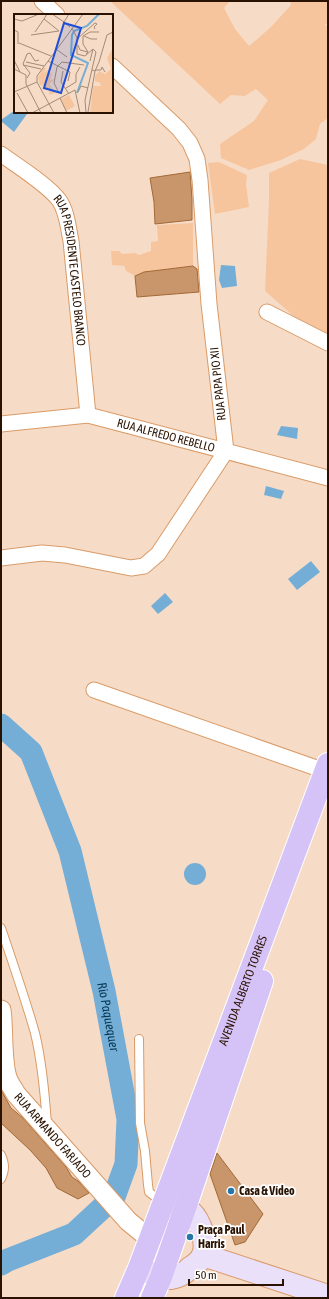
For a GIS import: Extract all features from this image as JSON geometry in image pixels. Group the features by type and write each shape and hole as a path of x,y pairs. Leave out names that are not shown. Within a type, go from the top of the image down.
{"main road":[{"name":"AVENIDA ALBERTO TORRES","path":"126,1298 150,1239 327,767"},
{"name":"AVENIDA ALBERTO TORRES","path":"152,1298 185,1208 279,930 328,804"},
{"path":"139,1268 171,1278 184,1273 197,1263 203,1255 205,1245 201,1230 197,1219 190,1211 185,1208 161,1209"},
{"path":"203,1255 328,1296"}],"street":[{"path":"42,1 56,14"},
{"name":"RUA PAPA PIO XII","path":"113,67 179,129 190,142 197,159 200,180 209,304 226,451"},
{"name":"RUA PRESIDENTE CASTELO BRANCO","path":"1,154 49,190 59,200 66,217 71,241 88,415"},
{"path":"267,312 328,343"},
{"name":"RUA ALFREDO REBELLO","path":"1,424 88,415 328,478"},
{"path":"1,558 42,553 131,568 144,566 158,554 226,451"},
{"path":"94,690 327,767"},
{"name":"RUA ARMANDO FARJADO","path":"1,1010 3,1024 3,1066 16,1094 128,1221 150,1239"}],"lane":[{"path":"1,928 18,976 35,1035 46,1096 47,1129"},
{"path":"139,1039 140,1123 145,1151 148,1185 150,1192 161,1209"},
{"path":"1,1156 5,1163 1,1179"}],"shaded area":[{"path":"110,1 230,1 224,8 235,29 249,46 270,28 291,5 290,1 328,1 328,22 325,25 328,27 328,118 320,124 316,139 304,149 281,160 249,170 221,158 220,144 254,121 268,100 256,89 245,96 231,95 220,104"},
{"path":"300,159 328,165 328,336 297,319 265,291 269,173"},
{"path":"219,162 247,175 246,184 249,207 215,214 208,163"},
{"path":"193,223 193,266 144,272 135,276 126,271 124,266 112,265 111,251 119,251 122,254 135,253 139,255 151,251 151,242 158,241 157,225"}],"water":[{"path":"14,111 14,113 27,114 14,132 1,120"},
{"path":"221,265 235,266 237,286 222,288 219,280"},
{"path":"281,426 298,428 297,439 277,435"},
{"path":"266,486 284,491 281,499 264,495"},
{"path":"311,561 320,572 297,590 288,579"},
{"path":"165,593 173,602 158,614 151,606"},
{"path":"195,863 203,866 206,874 203,882 195,885 187,882 184,874 187,866"}],"building":[{"path":"190,172 192,220 155,224 154,202 150,178"},
{"path":"193,266 197,269 199,292 137,297 135,276 144,272"},
{"path":"1,1090 11,1108 23,1118 66,1167 72,1177 89,1193 78,1199 57,1188 46,1168 30,1150 1,1123"},
{"name":"Casa & Vídeo","path":"217,1153 263,1214 245,1242 235,1245 210,1174"}],"waterway":[{"name":"Rio Paquequer","path":"1,725 31,752 70,851 104,991 128,1119 126,1164 114,1197 74,1234 1,1264"}],"place":[{"name":"Casa & Vídeo","path":"231,1191"},
{"name":"Praça Paul Harris","path":"190,1237"}]}
